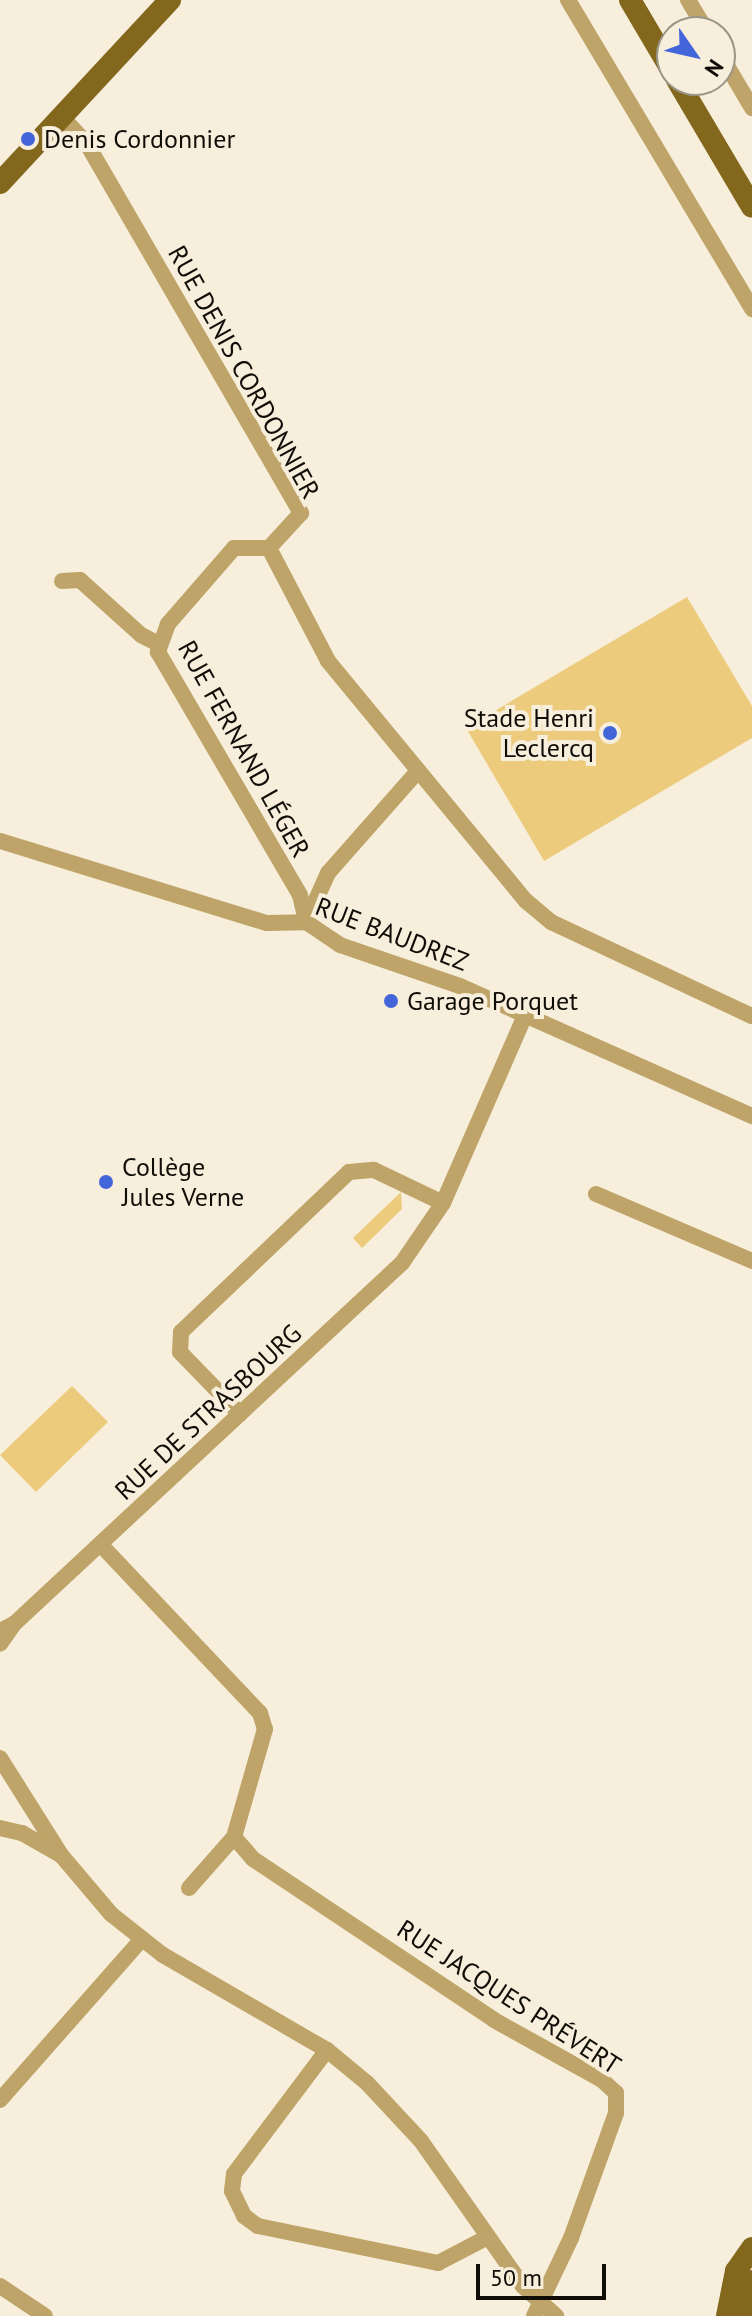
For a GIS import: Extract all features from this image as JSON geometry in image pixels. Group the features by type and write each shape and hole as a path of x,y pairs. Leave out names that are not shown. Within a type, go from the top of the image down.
{"main road":[{"path":"0,183 170,0"},
{"path":"630,0 656,44"},
{"path":"686,96 752,207"},
{"path":"727,2316 736,2271 752,2249"},
{"path":"744,2316 752,2281"}],"street":[{"path":"568,0 752,309"},
{"path":"736,81 752,108"},
{"name":"RUE DENIS CORDONNIER","path":"62,117 87,144 301,513 269,548"},
{"name":"RUE FERNAND LÉGER","path":"157,643 234,548 269,548"},
{"path":"269,548 328,661 526,901 551,922 752,1016"},
{"name":"RUE FERNAND LÉGER","path":"62,581 80,580 141,635 157,643 300,895 306,922"},
{"path":"306,922 328,873 418,771"},
{"name":"RUE BAUDREZ","path":"0,841 267,923 306,922 340,945 526,1013 752,1116"},
{"name":"RUE DE STRASBOURG","path":"0,1644 7,1627 101,1545 402,1263 443,1203 526,1013"},
{"path":"240,1414 180,1352 181,1332 349,1172 374,1170 443,1203"},
{"path":"596,1194 752,1261"},
{"path":"101,1545 260,1713 265,1729 234,1837 189,1888"},
{"path":"0,1758 61,1855 94,1896 141,1940 327,2050 397,2113 537,2310 556,2316"},
{"path":"0,1828 22,1833 61,1855"},
{"name":"RUE JACQUES PRÉVERT","path":"234,1837 253,1859 494,2020 616,2093 616,2113 576,2224 537,2310"},
{"path":"0,2100 141,1940"},
{"path":"327,2050 234,2174 232,2191 244,2216 258,2226 438,2263 488,2237"},
{"path":"0,2286 45,2316"}],"shaded area":[{"name":"Stade Henri Leclercq","path":"687,597 752,706 752,738 544,861 466,728"},
{"path":"401,1192 402,1209 362,1248 353,1238"},
{"path":"72,1386 108,1422 36,1492 0,1455"}],"place":[{"name":"Denis Cordonnier","path":"28,139"},
{"name":"Stade Henri Leclercq","path":"610,733"},
{"name":"Garage Porquet","path":"391,1001"},
{"name":"Collège Jules Verne","path":"106,1182"}]}
